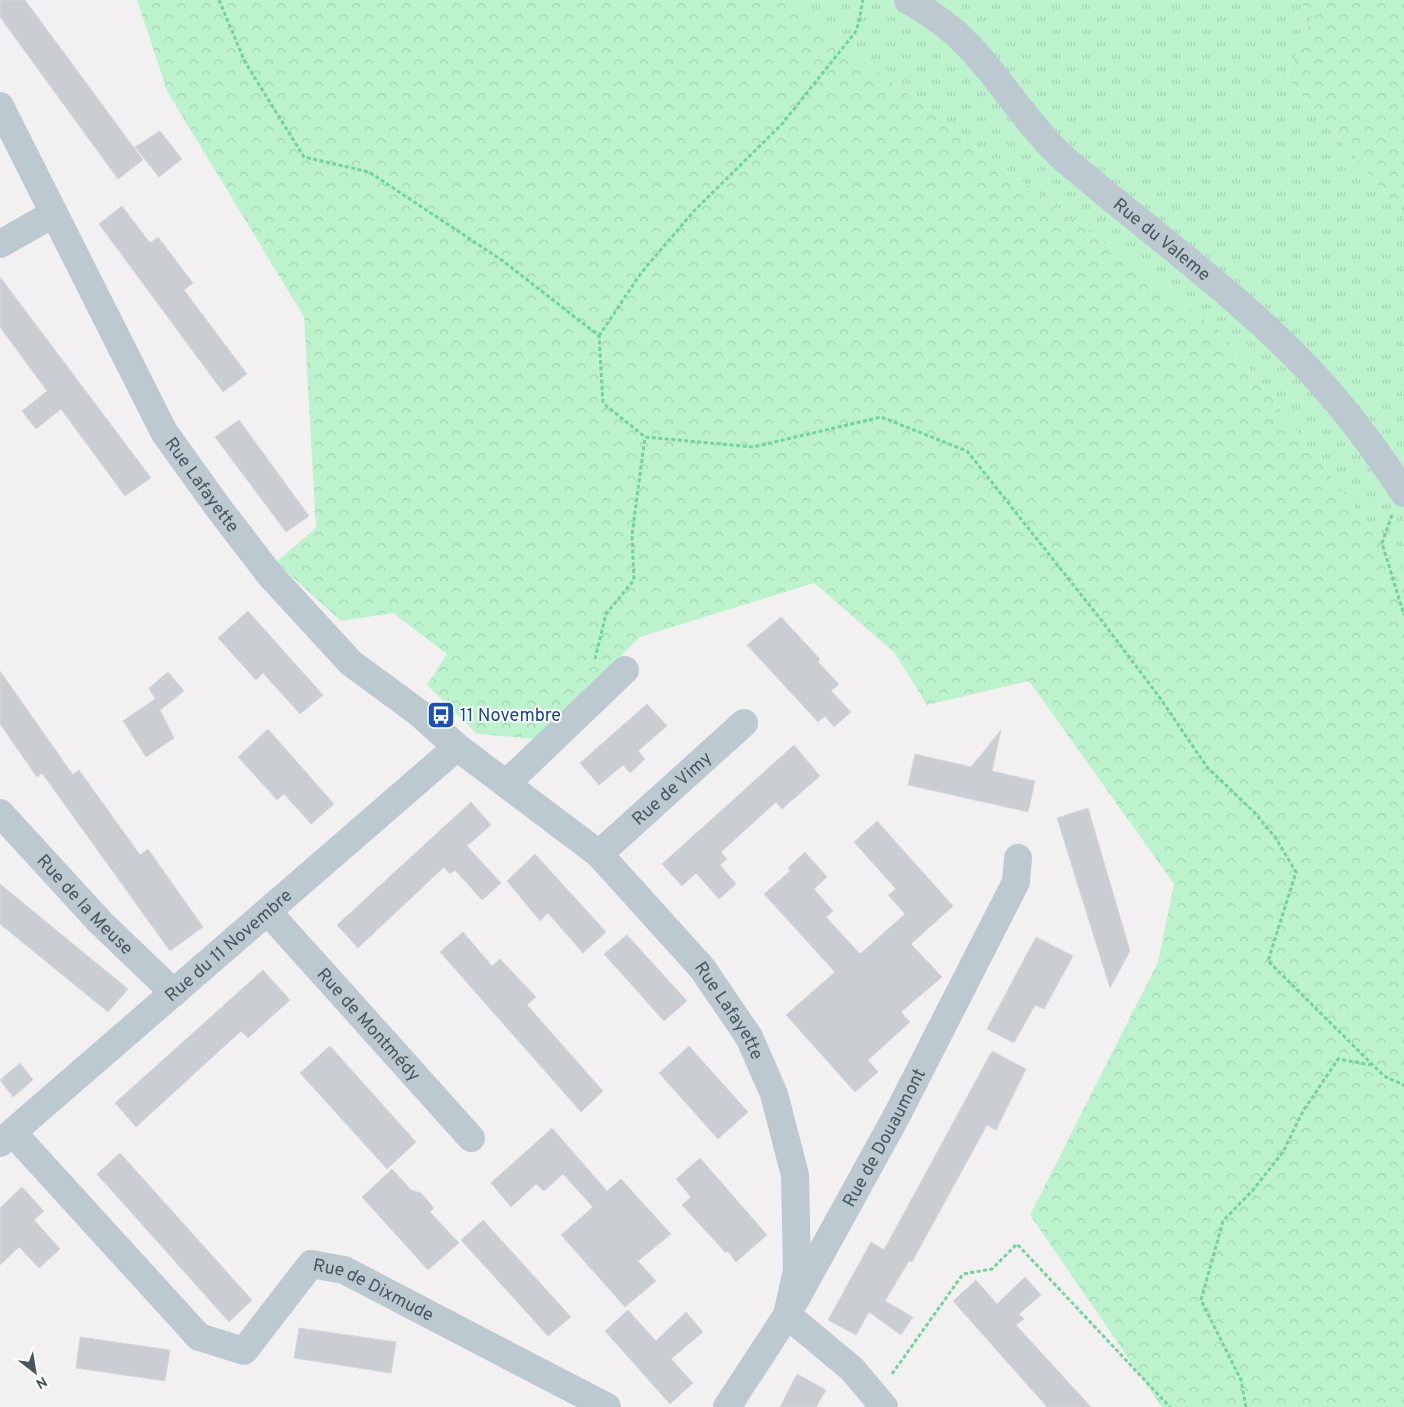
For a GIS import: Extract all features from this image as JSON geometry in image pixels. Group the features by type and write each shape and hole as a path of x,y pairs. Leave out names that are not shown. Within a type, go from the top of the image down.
{"street":[{"name":"Rue du Valeme","path":"908,0 952,30 1044,140 1061,156 1214,284 1308,369 1353,421 1403,491"},
{"name":"Rue Lafayette","path":"0,106 164,432 270,575 350,663 419,713 457,747 599,854 702,968 749,1036 774,1094 795,1174 797,1271 787,1314"},
{"path":"0,244 53,214"},
{"path":"506,784 625,670"},
{"name":"Rue de Vimy","path":"599,854 744,723"},
{"name":"Rue du 11 Novembre","path":"7,1138 457,747"},
{"name":"Rue de la Meuse","path":"0,813 100,922 174,993"},
{"name":"Rue de Douaumont","path":"728,1407 787,1314 896,1117 1016,882 1018,858"},
{"name":"Rue de Montmédy","path":"268,912 471,1138"},
{"name":"Rue de Dixmude","path":"7,1138 199,1337 244,1351 312,1264 344,1270 607,1407"},
{"path":"787,1314 852,1370 880,1402"}],"path":[{"path":"219,0 245,62 304,157 370,172 503,261 599,336"},
{"path":"863,0 857,30 782,124 694,212 641,273 599,336 603,403 646,437 753,447 881,417 967,451 1102,621 1160,698 1206,767 1254,812 1275,837 1296,872 1268,961 1384,1076 1404,1085"},
{"path":"595,660 606,614 634,580 632,535 646,437"},
{"path":"1403,491 1382,543 1404,615"},
{"path":"1246,1407 1241,1380 1202,1300 1223,1221 1253,1190 1283,1152 1302,1113 1338,1059 1372,1065"},
{"path":"880,1402 964,1274 992,1268 1017,1244 1170,1407"}],"green space":[{"path":"137,0 783,0 1221,332 1404,572 1404,1407 1162,1407 1030,1215 1158,962 1174,884 1029,681 927,705 894,652 814,583 640,637 538,739 477,734 427,685 447,654 393,613 341,621 276,562 316,528 304,317 167,91"},
{"path":"783,0 1297,0 1313,14 1287,77 1404,216 1404,572 1221,332"},
{"path":"1297,0 1404,0 1404,216 1287,77 1313,14"}],"building":[{"path":"0,0 25,0 143,160 118,179 0,17"},
{"path":"160,131 182,159 159,177 135,147"},
{"path":"122,206 150,243 158,237 193,283 184,290 247,374 223,392 99,224"},
{"path":"0,277 151,478 125,496 61,409 36,429 22,411 47,391 0,327"},
{"path":"239,420 309,516 286,532 215,437"},
{"path":"248,611 323,695 300,714 263,673 256,680 218,638"},
{"path":"781,617 820,659 818,662 839,684 831,691 851,712 834,727 825,716 818,722 747,645"},
{"path":"0,671 73,775 79,770 140,855 148,849 203,927 170,951 42,773 37,777 0,724"},
{"path":"168,672 184,691 160,710 174,738 146,757 123,721 155,699 149,688"},
{"path":"647,704 667,726 638,751 645,759 630,773 623,765 599,785 580,763"},
{"path":"268,729 334,804 311,824 284,794 277,800 238,757"},
{"path":"1001,730 992,771 1035,781 1028,812 908,785 915,754 971,767"},
{"path":"794,745 820,776 782,809 776,802 721,852 727,859 720,865 736,884 719,899 696,873 682,886 662,864"},
{"path":"471,802 491,825 467,846 501,883 482,900 455,870 450,874 444,867 358,948 337,925"},
{"path":"1088,808 1130,951 1110,988 1057,818"},
{"path":"877,821 953,906 911,944 942,977 901,1012 910,1022 868,1060 878,1072 855,1092 786,1015 835,972 764,894 790,871 788,868 805,852 827,877 814,889 833,911 826,917 860,954 905,914 888,895 896,889 854,842"},
{"path":"535,854 606,932 583,953 548,913 540,921 507,881"},
{"path":"0,884 128,989 108,1012 0,924"},
{"path":"463,932 492,966 500,959 536,997 527,1005 603,1091 581,1112 440,952"},
{"path":"627,935 687,1001 664,1021 604,954"},
{"path":"1036,937 1073,956 1044,1009 1035,1005 1014,1043 987,1029"},
{"path":"263,970 290,1000 248,1038 241,1031 136,1127 115,1103"},
{"path":"330,1046 416,1142 387,1169 300,1073"},
{"path":"689,1046 748,1112 718,1139 659,1073"},
{"path":"992,1051 1026,1069 996,1130 987,1125 912,1262 909,1261 885,1301 913,1317 901,1335 869,1312 856,1335 828,1320 871,1242 884,1250"},
{"path":"20,1063 33,1080 13,1097 0,1080"},
{"path":"552,1128 607,1191 621,1179 671,1234 638,1261 656,1281 625,1307 561,1235 593,1207 563,1174 544,1191 536,1184 511,1207 491,1183"},
{"path":"120,1153 252,1300 229,1322 97,1174"},
{"path":"700,1158 767,1235 736,1262 728,1251 726,1253 682,1205 691,1197 676,1179"},
{"path":"392,1169 411,1190 421,1193 434,1208 430,1212 459,1243 428,1270 362,1197"},
{"path":"22,1187 44,1211 34,1220 60,1249 39,1268 19,1247 0,1265 0,1208"},
{"path":"483,1220 571,1317 548,1336 461,1240"},
{"path":"1025,1277 1041,1295 1019,1314 1024,1319 1016,1325 1091,1407 1047,1407 953,1301 976,1280 997,1304"},
{"path":"628,1310 656,1341 686,1312 703,1332 671,1359 693,1383 670,1404 605,1331"},
{"path":"299,1328 396,1342 391,1373 294,1358"},
{"path":"80,1337 170,1350 165,1381 76,1368"},
{"path":"797,1374 826,1390 816,1407 780,1407"}],"place":[{"name":"11 Novembre","path":"441,715"}]}
